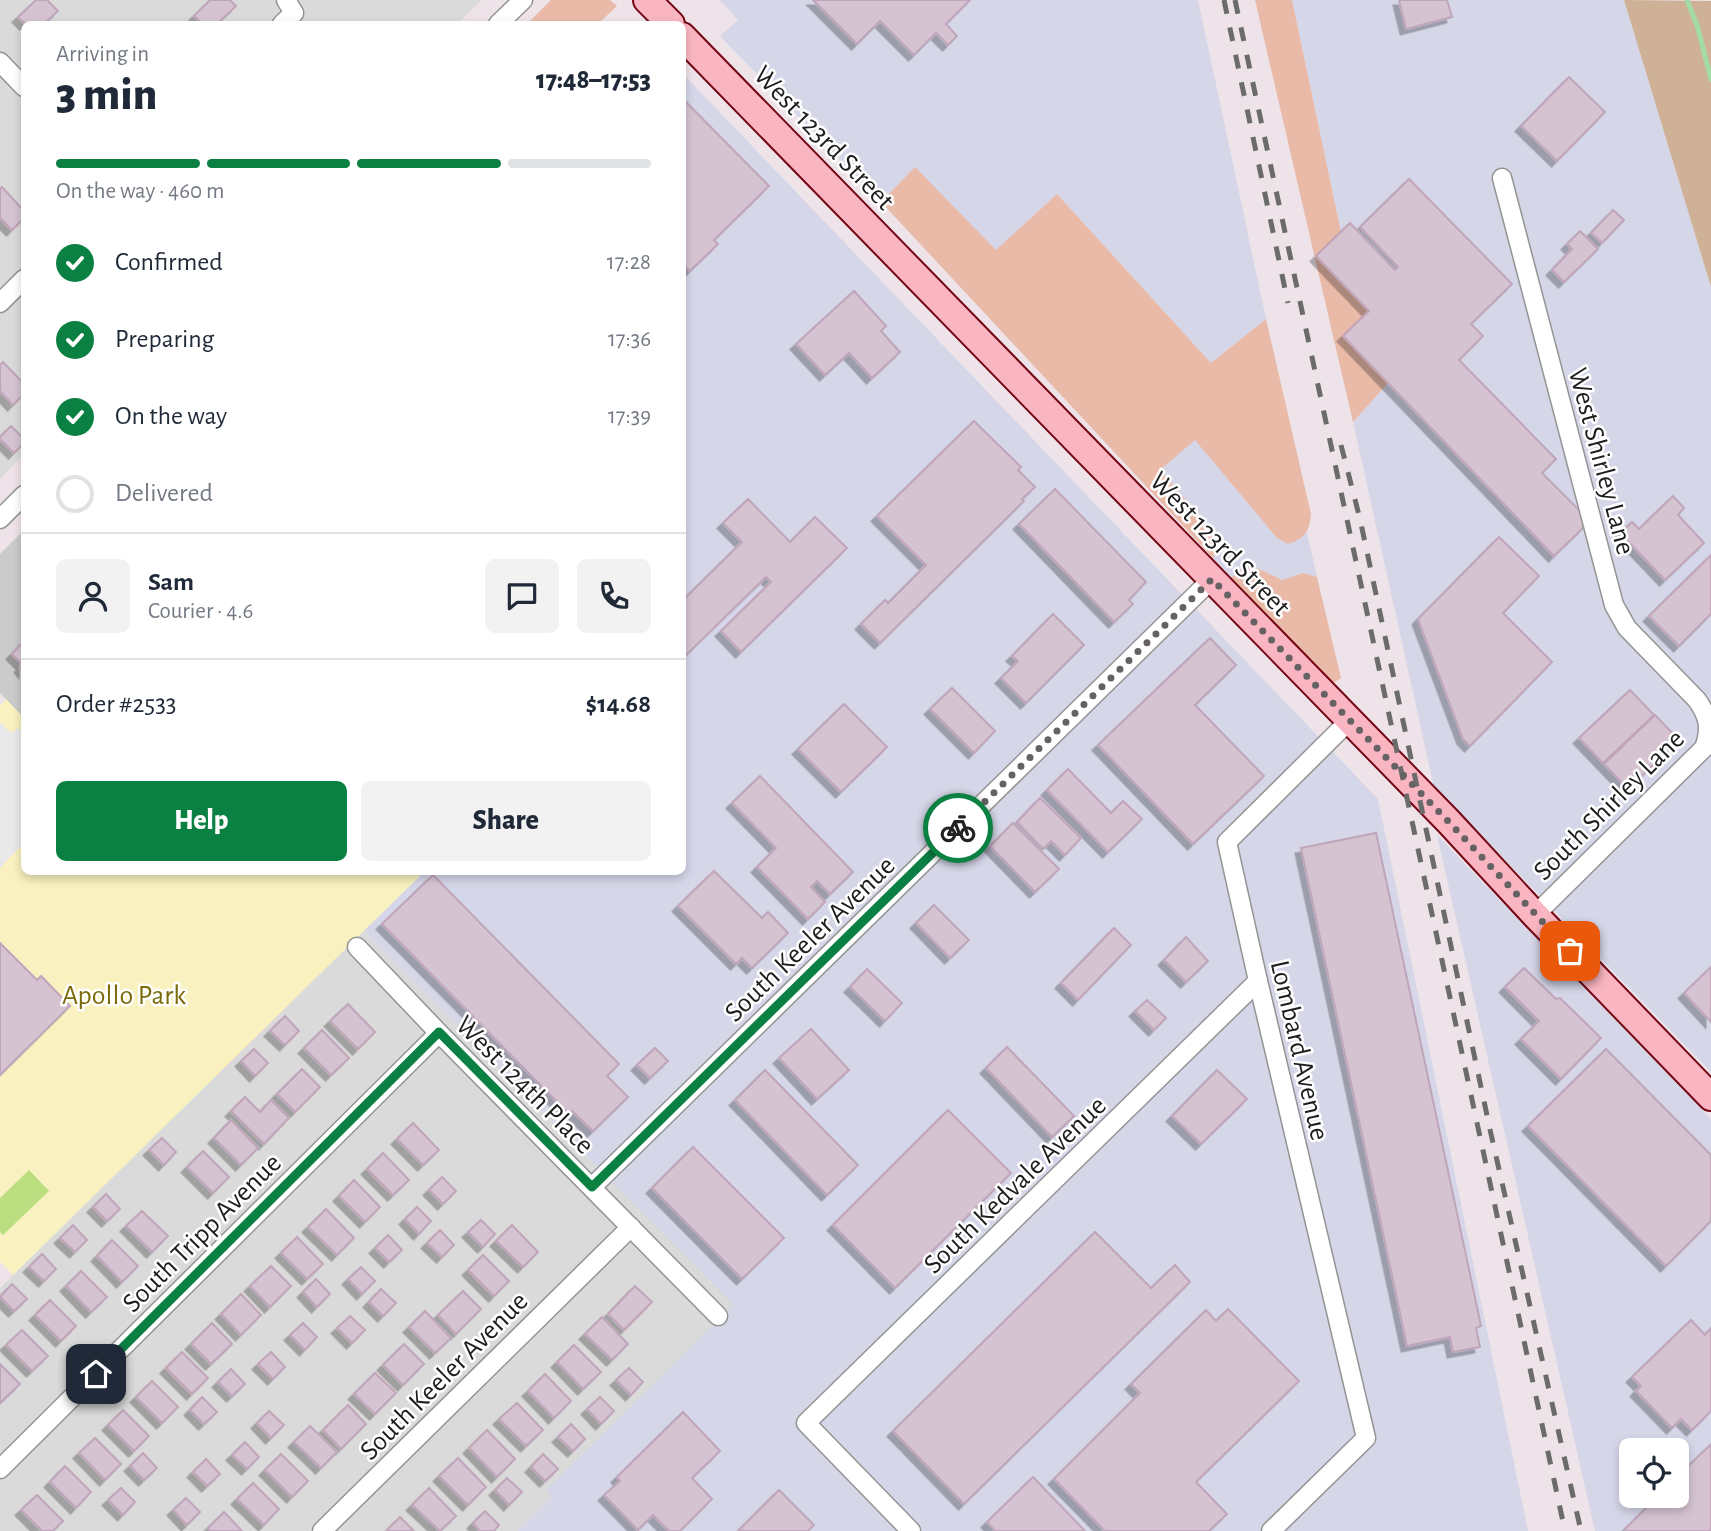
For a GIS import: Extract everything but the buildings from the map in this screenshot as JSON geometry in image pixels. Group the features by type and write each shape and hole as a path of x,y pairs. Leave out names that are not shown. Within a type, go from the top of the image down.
{"street":[{"path":"502,21 523,0"},
{"path":"647,0 668,21"},
{"name":"West 123rd Street","path":"686,40 1449,822 1711,1097"},
{"path":"0,62 21,84"},
{"name":"West Shirley Lane","path":"1502,178 1614,605 1627,628 1697,701 1707,714 1711,727"},
{"path":"0,303 21,282"},
{"path":"0,519 21,498"},
{"name":"South Keeler Avenue","path":"592,1187 1212,579"},
{"name":"Lombard Avenue","path":"1271,1531 1366,1438 1227,842 1350,720"},
{"name":"South Shirley Lane","path":"1535,915 1704,748 1711,727"},
{"name":"West 124th Place","path":"357,947 718,1316"},
{"name":"South Kedvale Avenue","path":"911,1531 806,1423 1258,981"},
{"name":"South Tripp Avenue","path":"0,1469 439,1032"},
{"name":"South Keeler Avenue","path":"323,1531 631,1227"}],"shaded area":[{"path":"0,0 482,0 460,21 21,21 21,457 0,479"},
{"path":"551,0 610,0 617,6 601,21 530,21"},
{"path":"720,0 1198,0 1266,319 1211,363 1057,194 996,250 915,168 881,202 720,36 738,20"},
{"path":"1255,0 1292,0 1341,232 1316,256 1369,311 1343,337 1388,383 1353,422"},
{"path":"1292,0 1624,0 1711,287 1711,1072 1434,787 1353,422 1388,383 1343,336 1369,310 1316,256 1341,232"},
{"path":"1624,0 1711,1 1711,287"},
{"path":"686,77 1378,799 1528,1531 517,1531 552,1497 546,1490 734,1305 363,930 421,875 686,875"},
{"path":"915,167 996,250 1057,194 1211,363 1266,319 1311,514 1308,530 1303,537 1288,544 1277,538 1195,440 1160,470 1212,534 1216,546 1213,558 881,202"},
{"path":"1195,439 1277,538 1299,540 1307,532 1317,577 1303,573 1283,580 1240,570 1231,578 1213,558 1216,552 1215,541 1203,521 1160,470"},
{"path":"21,533 21,715 0,693 0,554"},
{"path":"1248,567 1282,580 1303,573 1317,577 1341,678 1333,683 1231,578"},
{"path":"0,722 9,731 13,732 18,728 21,731 21,846 0,868"},
{"path":"1437,835 1711,1119 1711,1531 1595,1531"},
{"path":"363,930 735,1305 547,1490 552,1497 517,1531 0,1531 0,1288"}],"green space":[{"name":"Apollo Park","path":"6,699 21,715 21,875 421,875 13,1275 0,1262 0,706"},
{"path":"29,1170 49,1191 3,1235 0,1232 0,1198"}],"waterway":[{"path":"1687,0 1697,25 1711,79"}],"railway":[{"path":"1224,0 1288,303"},
{"path":"1235,0 1565,1531"},
{"path":"1341,445 1360,519 1491,1134 1581,1531"}],"way so far":[{"path":"958,828 1212,579 1449,822 1570,951"}],"route":[{"path":"96,1374 439,1032 592,1187 958,828"}]}
